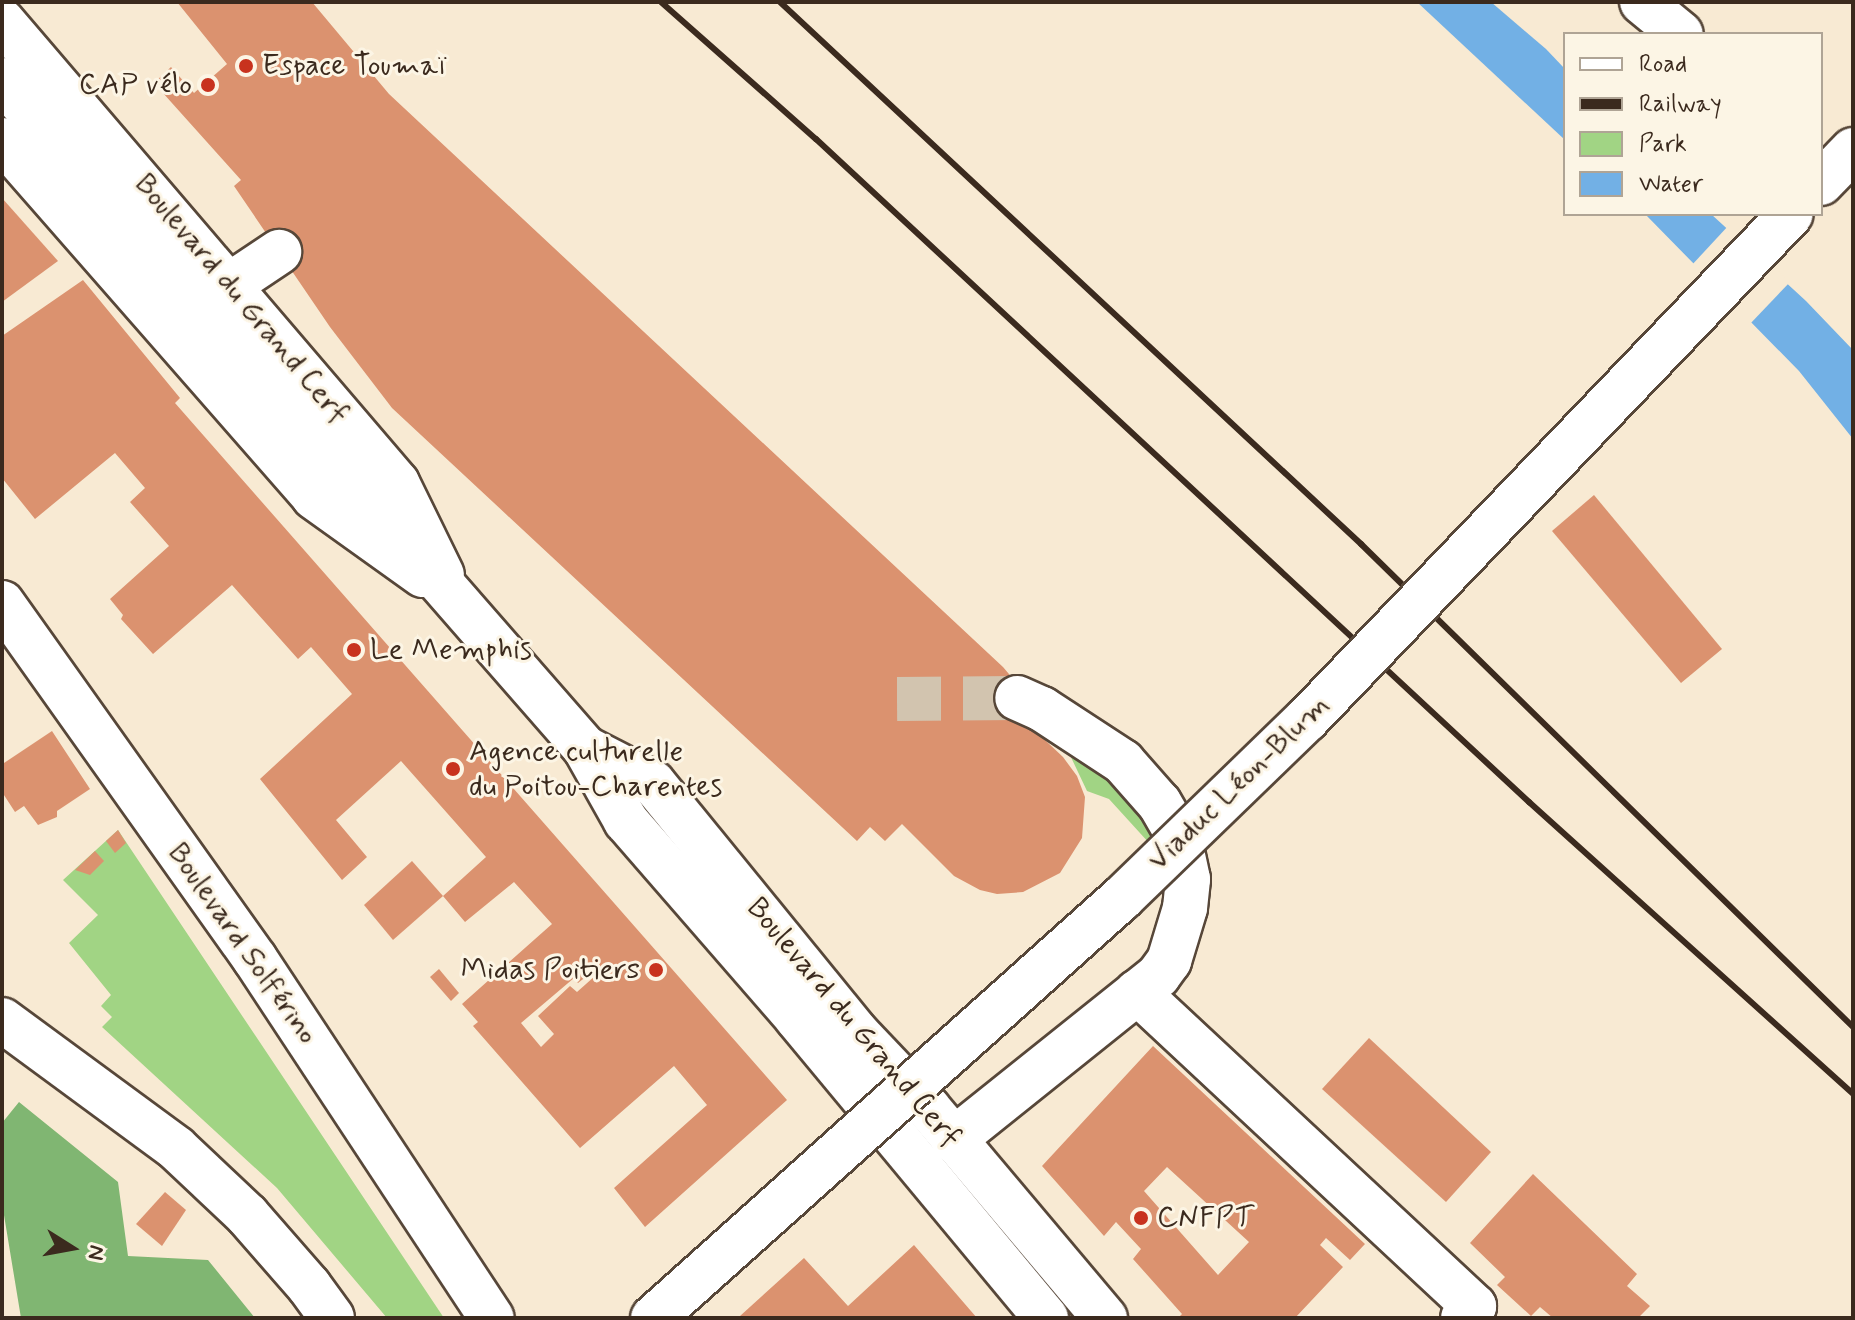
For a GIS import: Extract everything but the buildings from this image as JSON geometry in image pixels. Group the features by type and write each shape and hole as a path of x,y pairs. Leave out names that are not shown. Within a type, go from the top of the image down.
{"street":[{"path":"1642,2 1679,32"},
{"name":"Boulevard du Grand Cerf","path":"2,21 231,284 397,483 451,595"},
{"name":"Boulevard du Grand Cerf","path":"2,80 585,748 626,821 797,1018 1046,1318"},
{"name":"Boulevard du Grand Cerf","path":"2,140 314,497 451,595"},
{"path":"1823,181 1853,150"},
{"path":"1823,156 1853,185"},
{"name":"Viaduc Léon-Blum","path":"653,1318 1122,898 1307,719 1789,216"},
{"path":"231,284 279,252"},
{"name":"Boulevard Solférino","path":"2,603 255,959 490,1309"},
{"path":"953,1140 1158,976 1169,961 1177,938 1188,879 1179,837 1159,803 1123,762 1042,709 1017,698"},
{"name":"Boulevard du Grand Cerf","path":"585,748 653,783 856,1032 1105,1318"},
{"path":"1137,992 1474,1306 1463,1318"},
{"path":"2,1020 176,1148 247,1215 332,1318"}],"green space":[{"path":"1069,753 1111,770 1143,798 1160,855 1109,799 1087,791"},
{"path":"118,830 444,1318 387,1318 277,1188 102,1027 112,1017 101,1006 111,995 69,943 98,915 63,880"},
{"path":"19,1102 118,1182 128,1256 208,1260 255,1318 21,1318 2,1203 2,1123"}],"water":[{"path":"1417,2 1491,2 1546,49 1563,67 1563,138"},
{"path":"1647,216 1713,216 1806,301 1853,350 1853,439 1799,371"}],"pier":[{"path":"1729,225 1790,282 1749,325 1691,266"}],"tunnel":[{"path":"897,699 1017,698"}],"railway":[{"path":"661,2 816,139 1529,802 1853,1094"},
{"path":"780,2 1361,544 1853,1027"}],"place":[{"name":"Espace Toumaï","path":"246,66"},
{"name":"CAP vélo","path":"208,85"},
{"name":"Le Memphis","path":"354,650"},
{"name":"Agence culturelle du Poitou-Charentes","path":"453,769"},
{"name":"Midas Poitiers","path":"656,970"},
{"name":"CNFPT","path":"1141,1218"}]}
